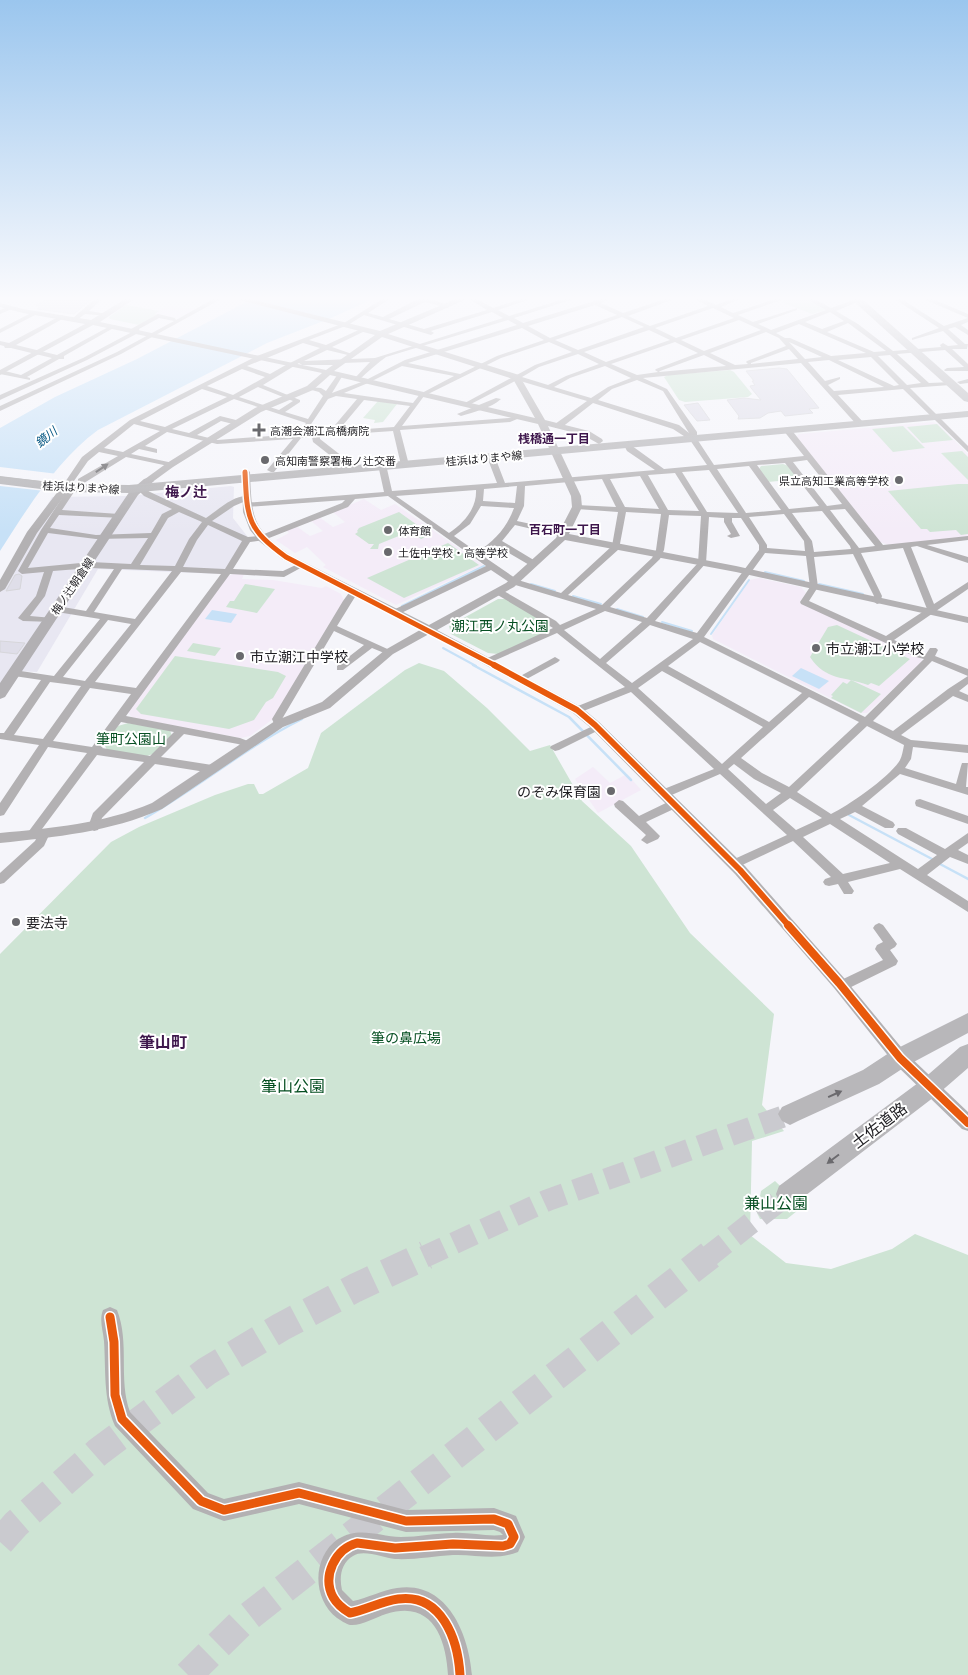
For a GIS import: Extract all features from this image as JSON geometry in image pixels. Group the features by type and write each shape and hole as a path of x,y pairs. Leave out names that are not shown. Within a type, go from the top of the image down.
{"highway":[{"path":"961,384 968,399"},
{"path":"790,1114 871,1077 900,1058 968,1022"},
{"name":"土佐道路","path":"788,1194 930,1087 968,1054"}],"main road":[{"name":"桂浜はりまや線","path":"246,476 271,470 382,464 554,448 628,445 690,435 931,414 968,408"},
{"name":"桂浜はりまや線","path":"931,414 968,414"},
{"name":"桂浜はりまや線","path":"404,462 490,457 599,441 787,430 858,421"},
{"name":"桂浜はりまや線","path":"0,480 144,485 349,466"},
{"name":"桂浜はりまや線","path":"0,473 66,483 144,485"},
{"name":"梅ノ辻朝倉線","path":"0,694 7,678 53,615 119,516 144,485"}],"street":[{"path":"18,376 38,380 61,388"},
{"path":"0,398 47,376"},
{"path":"0,409 65,376"},
{"path":"0,589 32,532 84,459 133,422 222,376"},
{"path":"323,376 310,388 290,398 264,407 237,423 170,465 144,485 147,494 247,540 261,538 345,505 352,497"},
{"path":"271,470 310,422 339,376"},
{"path":"345,376 586,433 596,437 599,441"},
{"path":"362,380 365,376"},
{"path":"328,393 371,376"},
{"path":"396,429 422,395 462,376"},
{"path":"549,387 573,376"},
{"path":"558,426 615,386 641,376"},
{"path":"577,710 632,688 700,638 763,550 763,545 690,435 665,390 641,376"},
{"path":"817,376 858,421"},
{"path":"868,376 893,388"},
{"path":"893,376 966,446"},
{"path":"918,376 927,385"},
{"path":"66,483 165,430 271,377"},
{"path":"0,838 94,827 124,820 148,810 173,796 279,724 326,705 388,652 515,582 563,536 577,507 576,496 570,480 542,423 516,377"},
{"path":"465,405 516,377 676,427 690,435"},
{"path":"824,384 838,378"},
{"path":"833,393 961,384"},
{"path":"258,385 298,401 280,412"},
{"path":"202,387 310,422"},
{"path":"310,388 328,393 415,405"},
{"path":"0,389 19,395"},
{"path":"332,435 362,398"},
{"path":"461,414 498,399"},
{"path":"133,422 208,441 332,435 510,420 518,417"},
{"path":"190,436 220,418 237,423"},
{"path":"396,429 404,462"},
{"path":"787,430 881,548"},
{"path":"316,436 316,440 349,466"},
{"path":"628,445 630,449 663,472"},
{"path":"137,446 154,451"},
{"path":"98,449 170,465"},
{"path":"490,457 502,486"},
{"path":"0,812 88,684 178,570 193,539 207,521 231,504 245,501 352,497 502,486 810,458"},
{"path":"788,460 856,550 878,596 877,601"},
{"path":"382,464 389,494 515,582 700,638 909,743 968,749"},
{"path":"752,464 808,541 814,587 804,602 887,640 931,654 968,673"},
{"path":"600,664 649,622 702,563 705,514 677,470"},
{"path":"486,661 603,609 658,554 665,512 643,474"},
{"path":"246,476 245,501 251,524 261,538 276,550 577,710 597,727 734,864 841,986 900,1058 968,1123"},
{"path":"562,596 616,547 622,510 605,477"},
{"path":"66,483 70,492 45,530 22,571 86,566 284,574 302,565"},
{"path":"477,556 497,542 513,522 520,506 521,484"},
{"path":"449,536 464,525 479,503 480,487"},
{"path":"479,503 520,506"},
{"path":"577,507 744,516 848,506"},
{"path":"134,568 165,516 179,508"},
{"path":"57,512 119,516"},
{"path":"728,516 728,522 736,536 731,536"},
{"path":"513,522 556,532 563,536 747,572 968,620"},
{"path":"45,530 105,537 153,535"},
{"path":"763,550 810,555 968,538"},
{"path":"0,880 40,843 38,834 94,751 227,572 247,540"},
{"path":"497,542 534,564"},
{"path":"910,544 968,560"},
{"path":"910,544 929,611"},
{"path":"394,613 492,566"},
{"path":"88,614 118,567"},
{"path":"49,569 44,589 38,602 23,618 88,614 137,622"},
{"path":"887,640 968,585"},
{"path":"279,724 278,719 281,713 331,627 354,592"},
{"path":"499,592 553,623 564,635 632,688 795,836 834,880 848,891"},
{"path":"956,593 968,595"},
{"path":"106,617 3,736 212,769"},
{"path":"331,627 388,652"},
{"path":"340,668 371,644"},
{"path":"764,809 789,792 867,721 927,663 931,654"},
{"path":"520,679 555,660"},
{"path":"662,667 771,727"},
{"path":"7,678 52,679 138,692"},
{"path":"894,735 968,679"},
{"path":"951,690 968,699"},
{"path":"663,794 721,770 809,692"},
{"path":"119,718 240,741 249,745"},
{"path":"555,748 597,727"},
{"path":"94,827 97,816 182,730"},
{"path":"734,864 832,820 855,807 898,770 906,760 909,743"},
{"path":"734,759 758,776 789,792 968,907"},
{"path":"898,770 964,790 966,766"},
{"path":"920,803 968,820"},
{"path":"619,804 654,836 647,840"},
{"path":"639,821 674,804"},
{"path":"855,807 889,825"},
{"path":"902,832 947,853 968,860"},
{"path":"918,875 968,837"},
{"path":"834,880 902,864"},
{"path":"841,986 892,961 881,949 891,944 879,928"},
{"path":"110,1317 114,1332 116,1404 122,1419 201,1501 224,1510 299,1493 406,1521 494,1519 505,1520 510,1524 514,1537 510,1544 499,1547 455,1544 389,1547 356,1542 346,1547 340,1553 331,1570 329,1581 335,1602 350,1613 362,1612 397,1599 418,1600 431,1606 448,1624 455,1637 460,1653 460,1675"}],"shaded area":[{"name":"県立高知工業高等学校","path":"932,422 938,424 968,454 968,537 889,545 880,542 796,437 799,434"},
{"path":"234,487 233,518 247,536 222,574 98,569 37,672 11,671 0,686 0,588 52,497 127,496"},
{"name":"土佐中学校・高等学校","path":"364,499 381,510 395,504 483,565 396,605 323,567 326,565 307,547 295,553 276,540 289,533 286,530 296,526 310,536 323,531 310,520 319,517 333,527 345,522 333,512"},
{"name":"市立潮江中学校","path":"236,573 244,574 242,579 273,580 322,588 326,586 341,594 344,600 273,719 250,736 241,738 132,718 128,712 228,576"},
{"name":"市立潮江小学校","path":"759,578 801,587 806,593 800,602 920,658 923,662 867,713 860,713 713,639 712,635 750,580"},
{"name":"のぞみ保育園","path":"593,767 610,783 627,774 641,790 598,813 575,779"}],"green space":[{"path":"737,376 752,394 748,397 685,402 679,400 664,377"},
{"path":"378,401 397,404 383,422 374,423 375,420 363,418"},
{"path":"937,424 953,440 922,443 907,427"},
{"path":"903,426 925,448 893,452 872,429"},
{"path":"962,451 968,457 968,480 941,453"},
{"path":"783,464 789,466 799,479 768,482 759,469 761,466"},
{"path":"968,484 968,534 961,535 956,530 930,532 927,529 921,529 888,491"},
{"name":"体育館","path":"399,512 420,527 418,529 428,536 421,539 411,531 379,544 378,549 370,549 374,544 369,544 355,534 359,528"},
{"path":"448,543 479,565 404,598 367,578"},
{"path":"245,584 275,589 257,613 226,607 230,601 234,601"},
{"name":"潮江西ノ丸公園","path":"498,599 506,599 550,625 549,631 498,654 488,653 451,634 449,626"},
{"path":"837,625 910,659 879,686 871,683 868,685 829,674 816,665 810,657 828,627"},
{"path":"193,643 221,648 215,656 187,651"},
{"path":"175,656 278,672 286,676 273,698 266,702 254,720 229,729 141,714 136,709"},
{"name":"筆山公園","path":"419,663 444,671 487,708 530,751 550,745 582,801 631,846 690,933 774,1014 762,1105 784,1131 752,1141 750,1235 786,1263 831,1269 892,1249 915,1234 968,1255 968,1675 0,1675 0,954 111,842 139,827 215,795 248,784 254,784 259,794 263,794 308,768 321,733 405,670"},
{"path":"851,680 881,694 861,713 831,698 833,696 831,695 843,682 847,684"},
{"name":"筆町公園山","path":"128,723 170,730 172,737 156,753 147,756 107,750 104,744 118,726"},
{"name":"兼山公園","path":"775,1181 802,1207 787,1219 760,1219 757,1213 761,1191"}],"water":[{"name":"鏡川","path":"100,376 203,376 98,430 83,442 56,470 32,502 0,551 0,428 55,397"},
{"path":"212,610 237,614 231,623 205,619"},
{"path":"801,668 829,681 819,689 792,676"}],"pier":[{"path":"0,467 58,474 45,491 0,486"}],"building":[{"path":"750,376 793,376 819,408 809,409 813,413 785,416 781,411 768,413 760,418 738,419 739,416 727,400 744,398 761,400 750,386 755,385 752,381 754,381"},
{"path":"698,403 710,420 697,421 684,405"},
{"path":"19,574 22,576 20,589 6,591 15,575"},
{"path":"0,641 25,643 17,654 0,652"}],"waterway":[{"path":"402,606 484,566"},
{"path":"765,572 804,581"},
{"path":"711,634 749,580"},
{"path":"531,584 555,591"},
{"path":"819,584 863,594"},
{"path":"573,596 601,604"},
{"path":"617,609 643,617"},
{"path":"662,622 692,631"},
{"path":"443,648 476,666"},
{"path":"473,665 569,717 631,780"},
{"path":"145,818 261,742 302,719"},
{"path":"849,815 932,859"},
{"path":"940,864 968,879"}],"tunnel":[{"path":"424,1257 548,1200 790,1114"},
{"path":"708,1257 788,1194"},
{"path":"0,1542 16,1524 98,1452 207,1371 281,1327 355,1288 426,1255"},
{"path":"188,1675 243,1621 710,1255"}],"tram line":[{"path":"0,477 73,485 142,486 968,412"}],"cycle path":[{"path":"245,472 246,501 250,522 262,539 272,547 286,557 439,635 577,710 595,725 740,870 839,983 900,1058 968,1123"},
{"path":"110,1317 114,1342 115,1395 122,1419 201,1501 224,1510 299,1493 406,1521 494,1519 508,1524 512,1529 514,1537 510,1544 503,1546 489,1547 453,1544 395,1548 357,1543 340,1552 332,1564 329,1577 331,1594 350,1613 398,1599 413,1599 426,1603 437,1611 452,1634 459,1662 460,1675"}],"place":[{"name":"高潮会潮江高橋病院","path":"259,430"},
{"name":"高知南警察署梅ノ辻交番","path":"265,460"},
{"name":"県立高知工業高等学校","path":"899,480"},
{"name":"体育館","path":"388,530"},
{"name":"土佐中学校・高等学校","path":"388,552"},
{"name":"市立潮江小学校","path":"816,648"},
{"name":"市立潮江中学校","path":"240,656"},
{"name":"のぞみ保育園","path":"611,791"},
{"name":"要法寺","path":"16,922"}],"district":[{"name":"桟橋通一丁目","path":"554,438"},
{"name":"梅ノ辻","path":"186,491"},
{"name":"百石町一丁目","path":"565,529"},
{"name":"筆山町","path":"163,1042"}],"park label":[{"name":"筆の鼻広場","path":"406,1037"}]}
